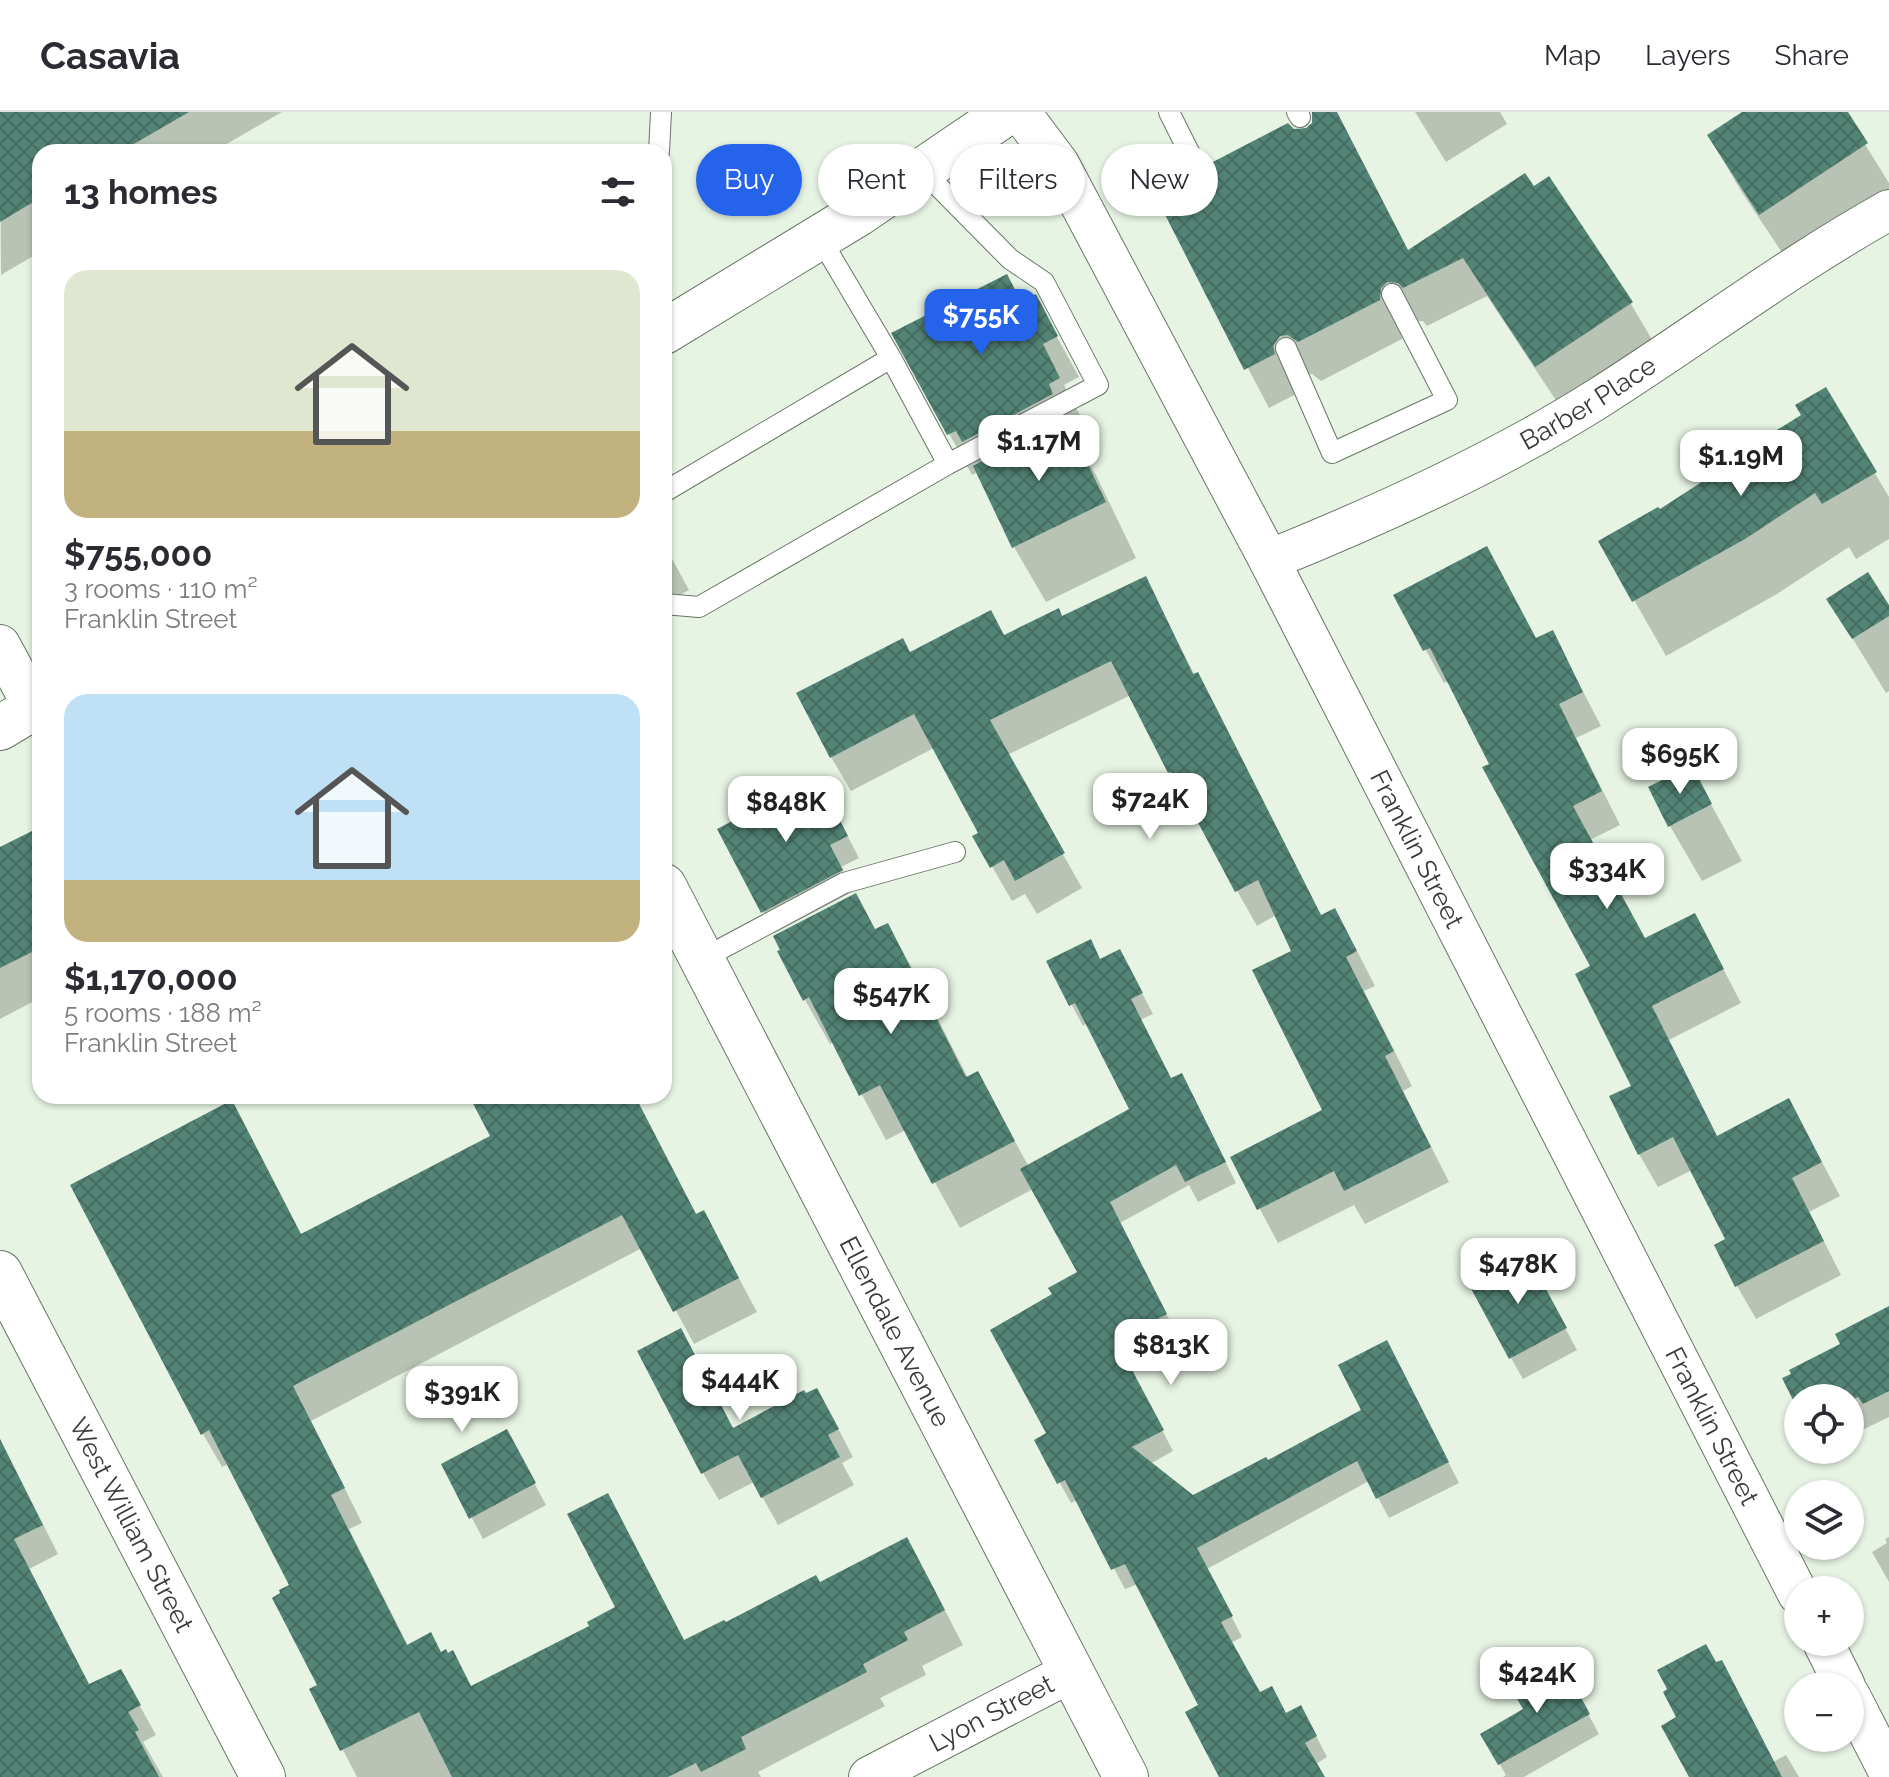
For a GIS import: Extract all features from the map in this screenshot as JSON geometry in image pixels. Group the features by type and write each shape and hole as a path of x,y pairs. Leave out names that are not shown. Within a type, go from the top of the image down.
{"street":[{"path":"934,162 1008,112"},
{"name":"Franklin Street","path":"1020,112 1059,164 1269,560 1789,1576"},
{"name":"Barber Place","path":"1269,560 1494,459 1596,400 1823,247 1889,210"},
{"path":"672,327 853,216"},
{"path":"0,645 25,713"},
{"name":"Ellendale Avenue","path":"672,901 1126,1777"},
{"name":"West William Street","path":"0,1273 263,1777"},
{"name":"Lyon Street","path":"869,1777 1071,1672"},
{"path":"1864,1723 1889,1772"}],"lane":[{"path":"659,144 661,112"},
{"path":"1169,112 1185,144"},
{"path":"672,605 699,607 948,464 1098,385 1044,282 1010,259 934,182"},
{"path":"820,238 891,358 948,464"},
{"path":"1286,348 1332,453 1447,400 1392,294"},
{"path":"672,487 891,358"},
{"path":"702,959 844,883 955,852"}],"building":[{"path":"0,112 189,112 134,144 32,144 32,203 0,222"},
{"path":"1312,112 1337,112 1408,250 1525,173 1534,186 1549,176 1633,302 1535,367 1463,258 1403,288 1398,283 1387,282 1381,288 1380,300 1298,342 1288,335 1280,336 1273,346 1275,354 1244,370 1166,216 1218,216 1218,159 1288,123 1294,129 1306,128 1312,123"},
{"path":"1742,112 1848,112 1868,143 1759,215 1707,135"},
{"path":"1007,274 1021,301 1036,294 1058,336 1043,344 1060,378 1049,384 1053,394 962,442 956,431 947,435 891,333"},
{"path":"1826,387 1877,472 1822,504 1815,493 1745,539 1632,602 1598,541 1658,507 1660,509 1779,432 1777,430 1801,415 1795,405"},
{"path":"1065,417 1106,502 1012,548 973,466"},
{"path":"1487,546 1536,638 1553,630 1583,692 1559,704 1602,791 1573,806 1645,938 1695,913 1724,969 1652,1006 1717,1136 1789,1098 1822,1162 1792,1178 1824,1241 1735,1287 1714,1245 1725,1239 1673,1137 1638,1155 1609,1096 1631,1086 1575,974 1590,966 1482,767 1489,764 1430,648 1423,651 1393,595"},
{"path":"1868,572 1889,605 1889,616 1852,639 1826,599"},
{"path":"1146,576 1193,674 1198,672 1321,915 1335,908 1357,951 1346,957 1394,1051 1385,1056 1431,1147 1344,1191 1334,1171 1257,1210 1230,1157 1322,1110 1252,970 1291,951 1258,880 1235,892 1171,772 1168,773 1111,661 990,720 1065,853 1015,881 1004,860 990,868 972,836 978,833 914,714 830,758 796,693 903,638 910,652 991,610 1004,635 1059,608 1062,616"},
{"path":"1692,765 1712,804 1668,827 1648,787"},
{"path":"817,777 848,836 830,845 843,870 761,913 717,829"},
{"path":"32,831 32,952 0,968 0,847"},
{"path":"856,893 875,929 888,923 966,1077 978,1071 1015,1141 932,1184 880,1085 859,1096 809,997 803,1001 777,951 780,950 773,936"},
{"path":"1091,939 1100,959 1120,949 1143,993 1131,999 1171,1078 1182,1073 1226,1162 1185,1182 1176,1165 1110,1202 1167,1314 1116,1340 1164,1430 1132,1447 1193,1495 1266,1457 1268,1460 1361,1410 1338,1365 1387,1340 1449,1462 1376,1499 1357,1461 1197,1548 1233,1616 1221,1622 1260,1692 1272,1686 1286,1713 1301,1705 1317,1736 1305,1743 1325,1777 1219,1777 1185,1712 1198,1705 1125,1564 1111,1570 1065,1480 1057,1484 1034,1440 1046,1433 990,1330 1052,1294 1048,1288 1077,1272 1020,1169 1129,1109 1075,1003 1069,1006 1046,961"},
{"path":"224,1104 234,1104 301,1234 490,1136 473,1104 639,1104 696,1214 704,1210 739,1278 673,1312 622,1215 293,1386 345,1488 331,1495 407,1645 431,1632 441,1652 453,1650 471,1686 589,1626 587,1622 615,1607 567,1514 608,1493 684,1640 724,1620 726,1622 816,1575 820,1582 907,1537 945,1610 904,1632 908,1640 863,1664 867,1672 741,1737 746,1749 701,1772 696,1763 668,1777 452,1777 419,1712 340,1751 309,1689 317,1685 272,1598 289,1585 209,1430 201,1435 70,1185"},
{"path":"1526,1252 1567,1328 1509,1359 1468,1283"},
{"path":"1889,1306 1889,1391 1864,1404 1864,1384 1785,1384 1782,1378 1791,1374 1789,1370 1840,1344 1835,1334"},
{"path":"681,1328 733,1428 804,1390 806,1393 817,1388 839,1429 828,1435 840,1457 761,1498 738,1455 701,1474 637,1351"},
{"path":"507,1429 536,1483 469,1519 441,1464"},
{"path":"0,1439 43,1525 14,1539 89,1684 121,1669 141,1705 128,1712 139,1730 135,1732 159,1777 0,1777"},
{"path":"1706,1644 1716,1662 1722,1660 1782,1777 1689,1777 1661,1726 1676,1717 1663,1692 1667,1689 1657,1670"},
{"path":"1563,1664 1590,1714 1498,1765 1480,1734 1523,1709 1513,1692"}]}
